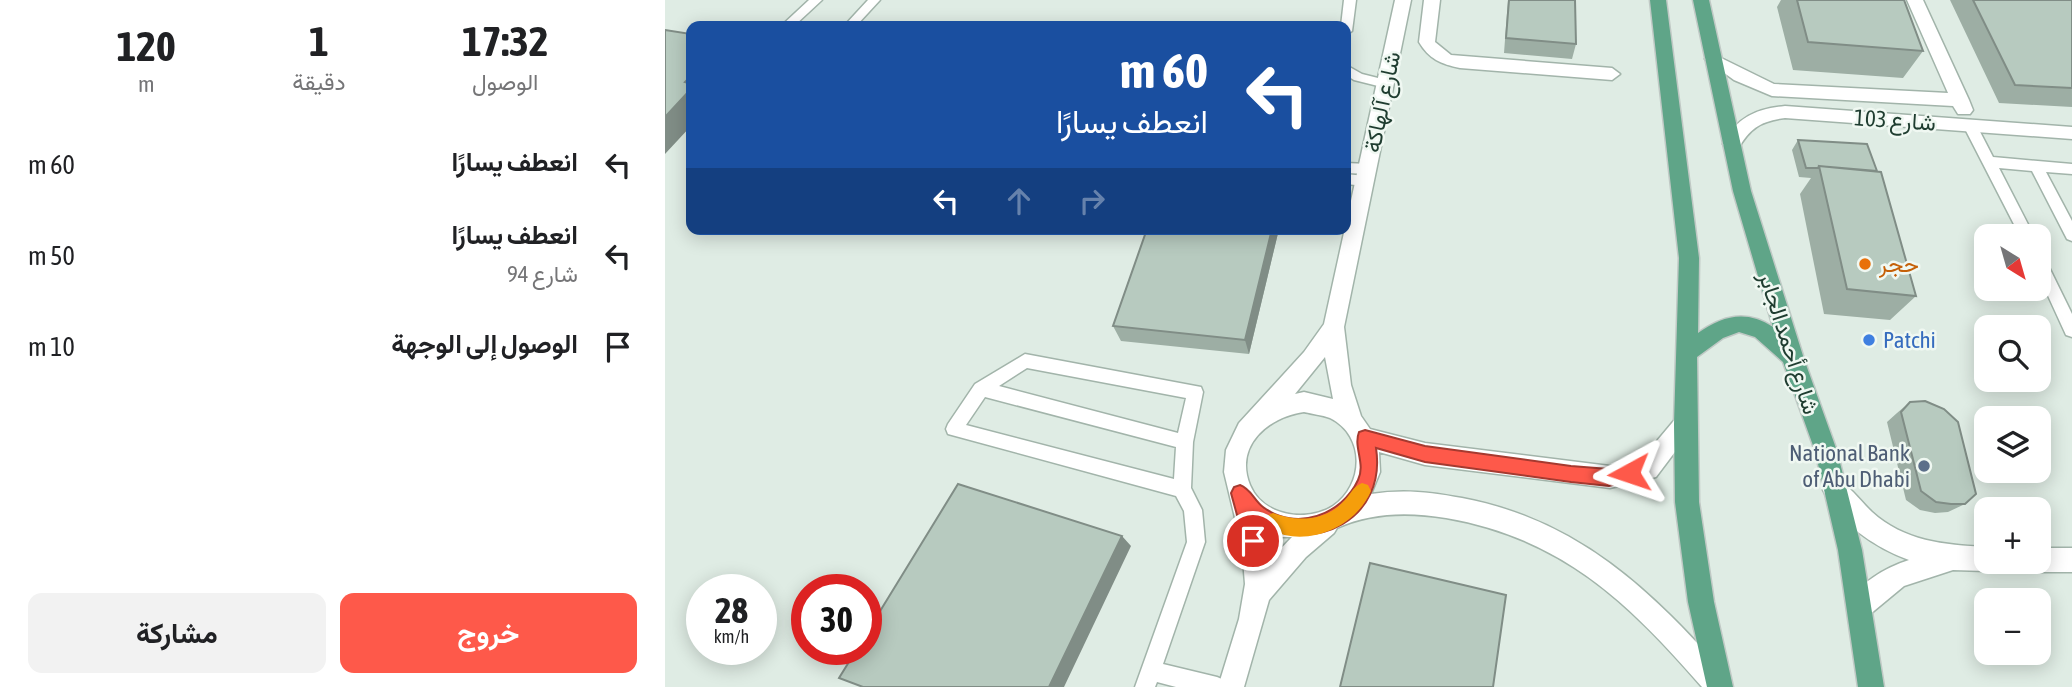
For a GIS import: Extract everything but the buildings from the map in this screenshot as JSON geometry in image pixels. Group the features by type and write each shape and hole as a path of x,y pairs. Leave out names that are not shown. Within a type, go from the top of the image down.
{"main road":[{"path":"1658,0 1689,258 1685,424 1687,502 1701,603 1719,687"},
{"name":"شارع أحمد الجابر","path":"1701,0 1758,248 1826,451 1850,550 1871,687"},
{"path":"1687,354 1720,328 1742,323 1762,330 1793,359"}],"street":[{"name":"شارع آلهاكة","path":"1351,419 1334,357 1334,327 1403,0"},
{"path":"1432,0 1427,42 1442,58 1460,62 1612,74"},
{"path":"1915,0 1970,125"},
{"name":"شارع 103","path":"1713,59 1740,76 1772,90 1960,100"},
{"name":"شارع 103","path":"1732,144 1738,130 1749,120 1775,113 2072,133"},
{"name":"شارع آلهاكة","path":"1255,421 1286,391 1334,327"},
{"path":"1231,687 1257,595 1254,547 1235,463 1238,448 1255,421 1286,404 1304,402 1329,406 1351,419 1365,438 1370,468 1359,498 1304,541 1279,566 1257,595"},
{"path":"1365,438 1425,454 1609,477 1648,469 1685,424"},
{"path":"1835,490 1857,517 1887,538 1921,552 1949,559 1974,559"},
{"path":"1240,493 1256,513 1279,525 1306,528 1340,515 1403,501 1474,510 1522,523 1561,543 1630,593 1669,628 1719,687"},
{"path":"1860,606 1897,576 1949,559"},
{"path":"2051,560 2072,560"}],"lane":[{"path":"793,21 816,0"},
{"path":"855,21 874,0"},
{"path":"1347,21 1350,0"},
{"path":"1351,72 1358,77 1386,84"},
{"path":"1970,125 2021,224"},
{"path":"1991,162 2072,169"},
{"path":"2036,166 2072,235"},
{"path":"1351,170 1366,175"},
{"path":"1351,178 1366,175"},
{"path":"2051,286 2072,330"},
{"path":"1182,489 954,429 981,389 1025,361 1195,393 1185,442 1182,489 1193,510 1196,542 1148,679 1217,687"},
{"path":"981,389 1185,442"}],"slow traffic":[{"path":"1273,522 1306,528 1333,521 1348,510 1362,491"}],"place":[{"name":"حجر","path":"1865,264"},
{"name":"Patchi","path":"1869,340"},
{"name":"National Bank of Abu Dhabi","path":"1924,466"}],"route":[{"path":"1253,541 1240,493 1256,513 1279,525 1306,528 1333,521 1359,498 1366,483 1370,468 1365,438 1425,454 1571,474 1609,477 1629,473"}]}
